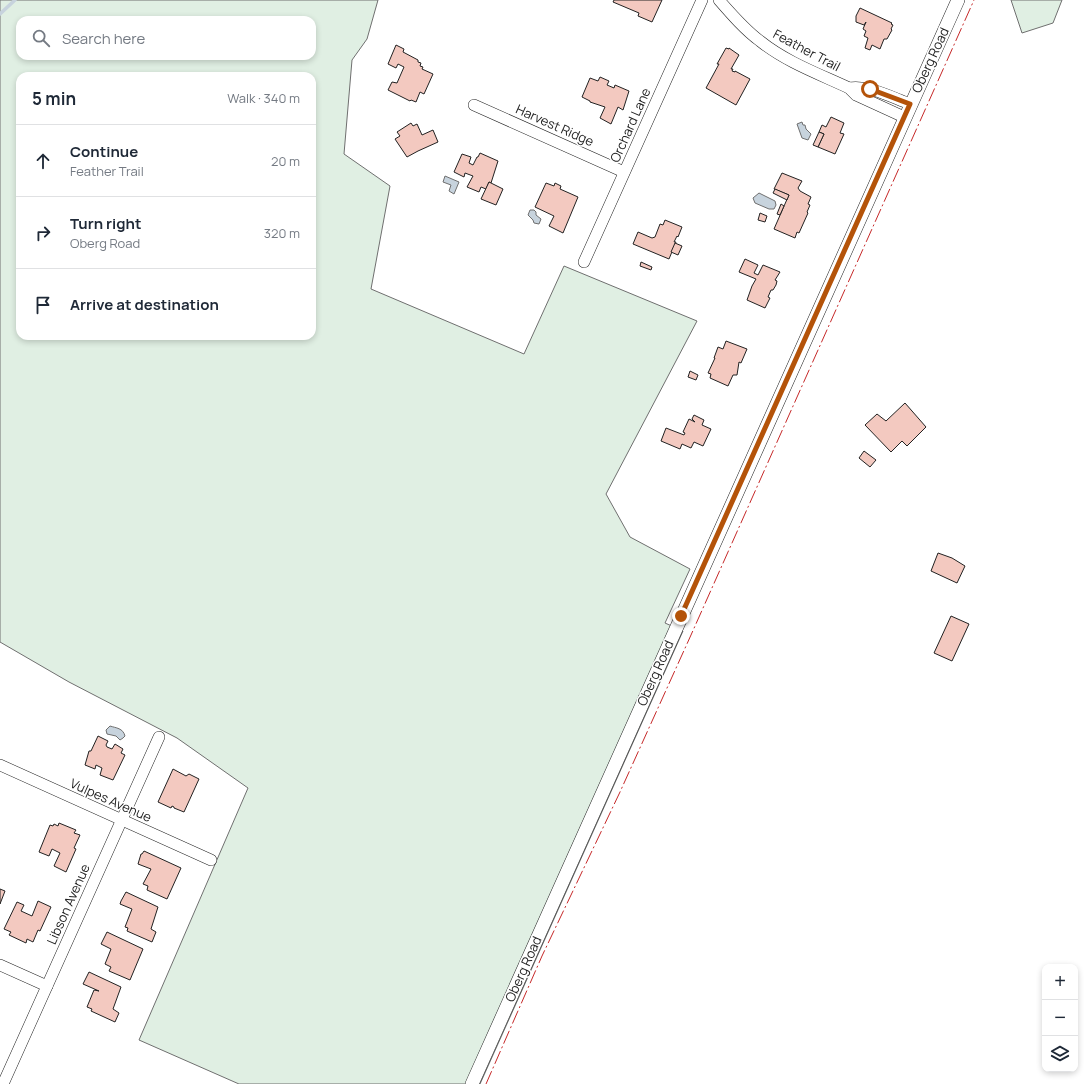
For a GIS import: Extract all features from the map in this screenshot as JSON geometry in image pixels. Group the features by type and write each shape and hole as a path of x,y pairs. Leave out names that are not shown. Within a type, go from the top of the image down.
{"street":[{"name":"Orchard Lane","path":"584,262 702,0"},
{"name":"Feather Trail","path":"719,0 760,42 792,62 849,88 861,98 904,118"},
{"name":"Oberg Road","path":"472,1084 910,104 958,0"},
{"name":"Feather Trail","path":"849,88 858,87 870,89 910,104"},
{"name":"Harvest Ridge","path":"474,105 624,172"},
{"name":"Libson Avenue","path":"3,1084 159,737"},
{"name":"Vulpes Avenue","path":"0,765 212,860"},
{"path":"0,965 47,986"}],"green space":[{"path":"0,0 378,0 367,39 352,60 344,154 390,186 371,289 524,354 564,266 697,321 606,494 630,537 690,569 665,623 683,631 480,1084 239,1084 139,1040 248,788 177,738 69,682 0,642"},
{"path":"1011,0 1062,0 1053,23 1022,33"}],"shaded area":[{"path":"802,122 811,134 808,140 802,138 797,124"},
{"path":"445,176 459,182 454,194 449,191 451,185 443,182"},
{"path":"759,193 775,201 776,205 774,209 769,209 755,203 753,198"},
{"path":"530,210 534,210 536,215 541,219 539,224 534,223 528,215"},
{"path":"110,726 121,730 125,736 120,740 116,736 107,734 106,730"}],"building":[{"path":"614,0 662,0 652,22 638,16 639,13 613,2"},
{"path":"860,8 892,23 891,24 893,25 892,30 887,39 884,39 880,49 872,45 870,50 865,48 868,38 864,36 866,31 863,29 866,22 864,25 856,22 856,16"},
{"path":"396,45 404,49 403,52 418,60 418,62 421,63 420,66 423,67 422,69 433,74 424,94 420,92 416,102 410,101 388,90 392,82 397,83 404,67 398,64 396,68 388,64"},
{"path":"726,48 729,48 739,55 731,69 733,69 732,71 735,71 750,79 736,105 706,88"},
{"path":"600,77 609,81 607,85 614,88 615,85 629,91 623,110 618,107 611,124 600,118 605,107 590,102 582,97 590,78 598,81"},
{"path":"831,117 844,123 840,133 844,134 835,154 818,147 824,134 819,132 822,125 826,127"},
{"path":"411,123 413,126 417,124 422,135 433,130 438,142 407,157 395,139 400,136 397,132"},
{"path":"819,132 824,134 818,147 813,145"},
{"path":"480,153 498,161 491,183 489,182 486,189 481,187 479,192 467,187 473,176 465,173 464,177 454,172 462,154 471,157 469,163 473,165"},
{"path":"782,173 802,181 798,188 800,191 811,197 808,204 810,205 807,212 808,213 799,233 797,232 795,238 774,229 789,195 774,189"},
{"path":"489,182 503,189 496,205 481,199"},
{"path":"546,183 554,186 555,183 561,186 560,189 578,197 563,233 549,226 554,216 535,207"},
{"path":"775,189 789,195 787,200 773,193"},
{"path":"781,204 784,206 780,215 777,214"},
{"path":"760,213 767,216 765,222 758,220"},
{"path":"665,220 682,227 674,242 676,242 669,259 633,244 638,232 652,238 655,237 660,224 663,225"},
{"path":"675,243 682,246 678,255 671,252"},
{"path":"745,259 758,265 754,273 758,275 763,265 780,272 775,280 777,281 776,285 773,290 771,290 768,297 770,298 765,308 747,300 756,279 739,272"},
{"path":"641,262 652,267 651,270 640,266"},
{"path":"726,341 747,349 741,363 739,362 737,375 733,375 728,386 710,378 711,374 708,373 718,347 723,349"},
{"path":"690,371 698,375 696,380 688,377"},
{"path":"905,403 926,427 907,446 902,441 891,452 865,425 877,414 886,421"},
{"path":"694,415 704,420 702,425 711,429 703,446 694,442 691,448 682,444 680,449 661,441 666,428 684,435 685,433 683,432 689,419 695,422 692,419"},
{"path":"864,451 876,460 870,467 859,458"},
{"path":"938,553 952,558 965,566 957,583 931,571"},
{"path":"951,616 969,624 952,661 934,653"},
{"path":"98,736 108,741 106,745 107,747 112,749 115,744 123,749 121,753 125,755 113,780 100,775 102,768 96,765 95,769 85,765 89,751 91,751"},
{"path":"173,769 186,776 189,774 199,779 184,812 172,806 171,808 158,802"},
{"path":"59,823 76,830 74,833 80,835 74,848 76,849 66,872 54,866 60,853 52,849 49,856 39,852 50,825 53,826 54,824 58,826"},
{"path":"144,851 181,868 167,899 147,890 148,886 143,884 151,869 138,864 141,854"},
{"path":"0,889 5,891 0,904"},
{"path":"126,892 158,907 151,929 156,932 152,942 127,931 128,928 125,927 132,909 120,904"},
{"path":"38,901 51,907 33,942 27,939 26,943 9,935 11,932 4,929 17,902 24,905 21,911 32,916"},
{"path":"107,932 143,949 130,980 109,971 111,967 105,964 111,949 101,944"},
{"path":"89,972 121,987 113,1009 119,1013 115,1022 91,1011 92,1009 87,1007 94,990 99,991 83,984"}],"waterway":[{"path":"0,14 15,0"}],"power":[{"path":"486,1084 542,956 620,792 691,635 974,0"}],"route":[{"path":"681,616 910,104 870,89"}]}
